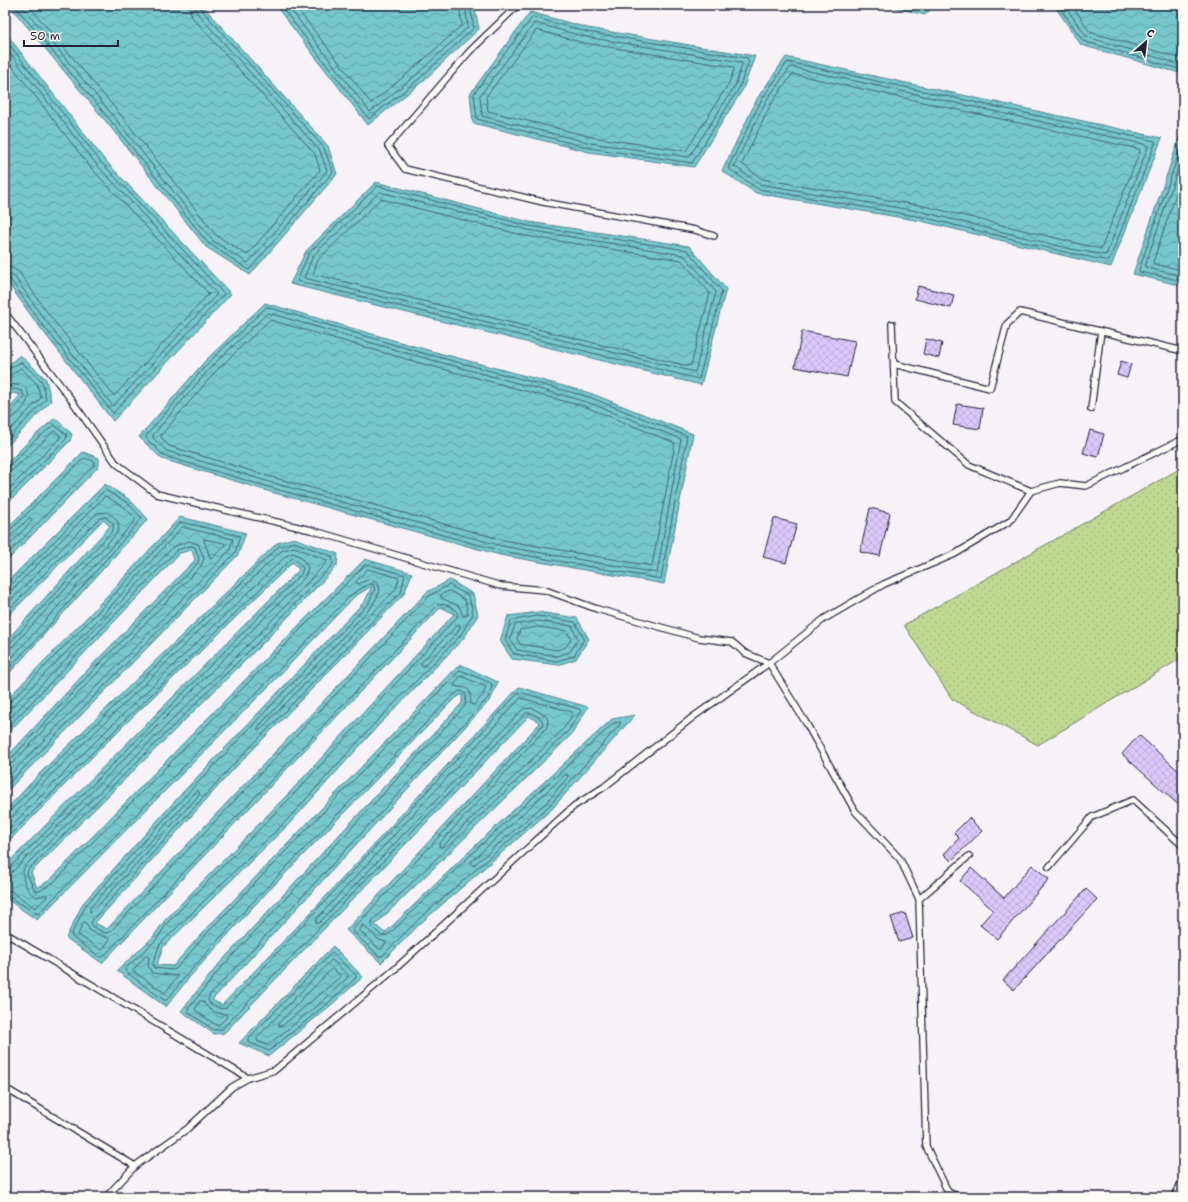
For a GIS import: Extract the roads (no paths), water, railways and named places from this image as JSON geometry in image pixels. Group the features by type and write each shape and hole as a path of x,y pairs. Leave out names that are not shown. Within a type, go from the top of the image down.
{"main road":[{"path":"1178,1197 1183,1189"}],"lane":[{"path":"518,5 470,51 388,146 405,169 543,202 695,230 714,236"},
{"path":"894,364 990,388 1007,324 1020,312 1183,351"},
{"path":"5,313 70,398 116,464 157,494 310,530 392,552 501,586 545,590 597,609 692,636 732,642 745,653 769,663 806,723 855,811 900,858 919,899 926,1146 948,1192 959,1197"},
{"path":"892,324 895,402 969,465 1031,491 1060,483 1086,486 1183,439"},
{"path":"1091,409 1100,331"},
{"path":"106,1197 136,1166 186,1129 232,1087 248,1078 276,1070 395,969 574,806 604,787 693,717 769,663 830,615 884,584 955,554 1010,522 1031,491"},
{"path":"1049,867 1092,817 1133,800 1183,846"},
{"path":"919,899 969,856"},
{"path":"5,933 248,1078"},
{"path":"5,1088 136,1166"}],"water":[{"path":"9,5 202,5 328,146 337,174 250,275 206,247 108,124"},
{"path":"275,5 474,5 479,29 422,82 368,125"},
{"path":"885,5 935,5 925,15"},
{"path":"1054,5 1183,5 1183,74 1081,45"},
{"path":"530,12 588,28 755,56 743,89 694,167 589,152 473,123 470,94"},
{"path":"5,32 103,158 231,294 113,421 35,321 5,279"},
{"path":"786,57 1162,138 1111,267 921,221 756,193 722,171 758,97"},
{"path":"1180,136 1183,137 1183,286 1133,274"},
{"path":"376,182 529,222 689,246 726,289 701,385 290,284 306,251"},
{"path":"265,303 424,349 590,393 693,434 664,584 500,555 271,492 162,459 139,437 205,361"},
{"path":"20,355 46,379 51,401 5,448 5,414 20,395 13,393 5,400 5,368"},
{"path":"55,418 72,434 70,441 5,506 5,465"},
{"path":"83,452 99,458 99,466 5,563 5,530"},
{"path":"105,484 130,500 148,519 5,678 5,642 110,526 103,520 5,619 5,584"},
{"path":"180,517 246,533 238,555 5,793 5,759 95,662 195,560 192,550 180,553 5,736 5,701 92,612"},
{"path":"294,538 338,554 337,566 262,644 31,872 37,888 50,880 365,559 412,573 404,594 232,771 95,923 107,929 427,592 450,580 473,594 478,615 464,638 378,726 290,823 163,947 157,965 173,966 204,931 460,664 498,682 491,699 212,1000 222,1005 317,906 519,687 588,707 572,734 375,925 385,933 480,841 612,719 635,715 552,809 422,922 381,963 346,930 540,723 529,716 224,1033 214,1034 181,1011 218,965 462,703 462,694 452,701 251,909 188,979 166,1007 117,971 153,937 165,920 291,791 454,614 441,607 102,963 66,938 83,903 184,791 365,601 372,586 354,597 272,683 37,920 5,898 5,866 299,570 293,562 119,730 5,845 5,811 42,771 277,543"},
{"path":"538,612 577,618 589,639 576,659 558,665 512,659 500,641 508,616"},
{"path":"333,946 363,977 269,1056 239,1043"}]}
